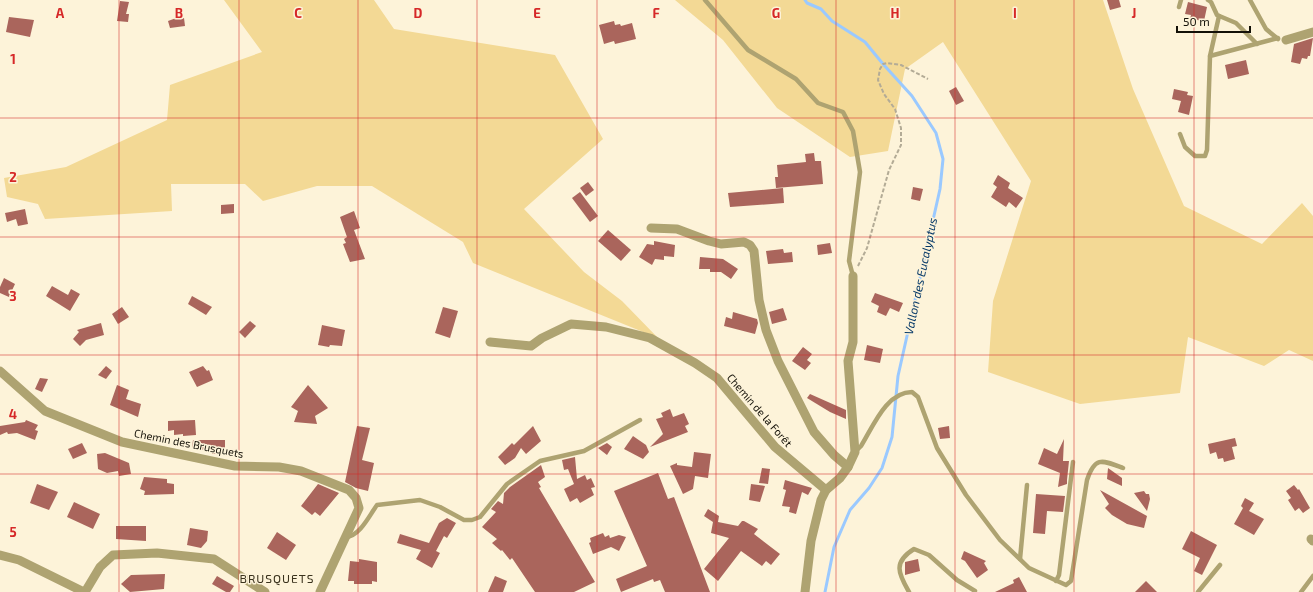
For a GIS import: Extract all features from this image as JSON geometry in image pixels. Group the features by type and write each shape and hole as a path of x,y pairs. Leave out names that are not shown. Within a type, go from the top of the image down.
{"street":[{"path":"1282,39 1313,32"},
{"path":"651,228 677,229 721,244 744,242 750,245 754,251 759,300 766,330 778,361 814,432 834,455 848,467"},
{"path":"805,592 811,541 821,500 826,490 840,478 848,467 855,452 848,361 853,342 853,276"},
{"name":"Chemin de la Forêt","path":"490,342 531,346 542,338 572,324 606,327 650,338 695,363 717,378 775,447 826,490"},
{"name":"Chemin des Brusquets","path":"0,371 45,411 122,442 235,466 279,467 301,470 349,490 356,498 359,508 320,592"},
{"path":"0,555 19,560 84,592 100,567 113,555 156,553 214,559 265,592"}],"lane":[{"path":"705,0 748,50 796,79 818,103 842,112 853,131 860,172 849,261 853,276"},
{"path":"1178,7 1181,0"},
{"path":"1208,0 1211,2 1217,15 1236,23 1257,44"},
{"path":"1250,0 1266,29 1282,39"},
{"path":"1253,7 1256,0"},
{"path":"1180,134 1185,147 1195,156 1205,156 1207,150 1210,56 1219,16"},
{"path":"1210,56 1282,39"},
{"path":"855,452 861,446 891,400 904,392 912,392 918,397 938,448 966,495 1000,540 1029,568 1066,585 1071,581 1087,480 1091,468 1097,463 1105,461 1123,468"},
{"path":"344,538 352,537 359,530 377,505 420,500 440,507 464,520 472,520 480,517 507,484 540,461 584,451 640,420"},
{"path":"1056,581 1059,575 1074,462"},
{"path":"1020,559 1027,485"},
{"path":"909,592 900,577 900,564 904,555 914,549 929,555 956,580 975,591"},
{"path":"1198,592 1220,565"},
{"path":"1301,592 1313,576"}],"path":[{"path":"853,276 867,248 889,170 901,145 901,128 895,109 884,94 878,80 880,69 883,64 887,62 901,65 928,79"}],"shaded area":[{"path":"224,0 374,0 394,29 555,55 603,139 524,209 584,272 622,301 658,338 473,263 463,242 372,186 317,186 263,201 245,184 171,184 172,211 45,219 38,204 7,197 4,178 66,167 167,120 170,85 262,52"},
{"path":"675,0 1103,0 1133,89 1184,206 1262,244 1302,203 1313,216 1313,361 1289,350 1264,366 1188,337 1180,393 1080,404 988,372 993,301 1031,181 943,42 905,69 888,151 850,157 777,108 723,40"}],"building":[{"path":"1107,0 1119,0 1121,7 1110,10"},
{"path":"120,1 129,2 126,14 129,14 128,22 117,21"},
{"path":"1188,2 1207,7 1204,21 1190,19 1191,15 1185,14"},
{"path":"9,17 34,20 30,37 6,32"},
{"path":"179,17 180,19 184,18 185,26 170,28 168,21"},
{"path":"614,21 615,25 620,24 621,26 632,23 636,39 615,44 614,41 604,44 599,25"},
{"path":"1313,38 1310,56 1308,56 1307,59 1302,58 1300,64 1291,62 1294,44"},
{"path":"1246,60 1249,74 1228,79 1225,65"},
{"path":"956,87 964,101 956,105 949,91"},
{"path":"1174,89 1188,92 1187,95 1193,96 1189,115 1178,112 1181,101 1172,99"},
{"path":"814,153 815,161 821,161 823,184 776,188 775,177 778,177 777,165 806,162 805,154"},
{"path":"998,175 1010,183 1008,188 1023,198 1016,208 1009,202 1006,207 991,197 997,187 993,184"},
{"path":"588,182 594,190 586,196 580,188"},
{"path":"913,187 923,189 920,201 911,199"},
{"path":"783,188 784,203 730,207 728,193"},
{"path":"580,192 598,216 590,222 572,198"},
{"path":"234,204 234,213 221,214 221,205"},
{"path":"25,209 28,224 18,226 16,219 7,222 5,213"},
{"path":"354,211 360,228 354,230 365,259 350,262 343,244 346,243 344,239 347,237 340,217"},
{"path":"608,230 631,250 621,261 598,241"},
{"path":"654,241 675,245 674,257 664,256 664,260 655,259 652,265 639,257 647,244 654,245"},
{"path":"830,243 832,253 818,255 817,245"},
{"path":"783,249 784,253 792,252 793,262 768,264 766,251"},
{"path":"700,257 723,259 738,269 731,279 721,272 710,272 710,269 699,269"},
{"path":"4,278 15,284 9,297 0,293 0,287"},
{"path":"52,286 68,295 71,289 80,294 70,311 46,296"},
{"path":"875,293 903,303 899,312 890,308 886,316 877,312 879,306 871,302"},
{"path":"192,296 212,307 206,315 188,304"},
{"path":"122,307 129,317 118,324 112,314"},
{"path":"443,307 458,311 450,338 435,333"},
{"path":"783,308 787,320 772,324 769,312"},
{"path":"733,312 757,319 758,323 755,334 724,326 726,317 732,319"},
{"path":"250,321 256,326 245,338 239,332"},
{"path":"101,323 104,335 86,340 80,346 73,339 79,332 77,330"},
{"path":"322,325 345,330 342,346 330,345 329,347 318,345"},
{"path":"867,345 883,349 880,363 864,360"},
{"path":"803,347 812,354 807,360 811,363 805,370 792,361"},
{"path":"106,366 112,371 106,379 98,375"},
{"path":"203,366 207,371 209,370 213,380 197,387 189,372"},
{"path":"40,378 48,379 42,392 35,389"},
{"path":"117,385 129,390 126,399 141,404 138,417 110,405"},
{"path":"308,385 328,408 315,416 317,424 294,422 298,411 291,407"},
{"path":"810,394 846,410 846,419 830,412 807,398"},
{"path":"670,409 673,417 684,413 689,424 685,426 688,432 650,447 663,434 656,419 663,417 661,413"},
{"path":"26,420 38,425 35,430 38,431 35,440 17,433 8,434 7,432 0,435 0,426 25,422"},
{"path":"195,420 196,435 174,435 174,430 168,431 168,421"},
{"path":"357,426 370,428 362,460 374,463 368,491 356,488 345,482"},
{"path":"533,426 541,441 526,454 521,448 515,458 505,465 498,457 512,443 514,445"},
{"path":"949,426 950,438 940,439 938,428"},
{"path":"633,436 646,445 649,452 643,459 624,449"},
{"path":"1235,438 1237,446 1232,447 1235,459 1224,462 1223,458 1218,459 1216,452 1210,454 1208,444"},
{"path":"1064,439 1063,461 1069,461 1067,484 1058,487 1060,473 1038,464 1044,448 1057,454"},
{"path":"193,440 225,440 225,454 212,454 212,451 192,448"},
{"path":"82,443 87,453 73,459 68,449"},
{"path":"607,443 612,447 607,455 598,448"},
{"path":"694,452 711,454 708,478 695,476 693,489 683,494 670,466 677,463 677,465 692,467"},
{"path":"105,453 129,463 131,474 119,476 118,471 107,473 98,469 97,454"},
{"path":"575,457 577,479 585,475 587,480 591,478 595,487 591,488 594,495 580,503 577,498 570,502 564,489 574,484 568,469 564,470 562,460"},
{"path":"541,465 545,477 538,482 541,487 539,488 595,582 574,592 535,592 512,558 510,560 502,550 501,551 492,543 497,539 482,527 496,512 491,509 498,501 503,504 504,493"},
{"path":"762,468 770,469 768,484 759,483"},
{"path":"1108,468 1122,478 1122,486 1107,479"},
{"path":"658,473 668,499 674,497 710,592 665,592 660,580 654,582 653,579 621,592 616,579 647,566 614,491"},
{"path":"144,477 167,479 167,483 174,484 174,494 144,495 145,491 140,489"},
{"path":"785,480 812,488 808,495 802,492 796,514 789,512 790,507 782,506 786,490 783,489"},
{"path":"37,484 58,492 49,510 30,503"},
{"path":"318,484 339,493 320,516 315,512 312,515 301,506"},
{"path":"751,484 765,486 760,502 749,500"},
{"path":"1294,485 1298,490 1299,489 1310,508 1303,513 1299,508 1295,511 1288,500 1291,498 1286,491"},
{"path":"1100,490 1147,516 1144,528 1127,524 1112,515 1105,508 1109,504"},
{"path":"1144,491 1146,494 1149,494 1150,499 1147,511 1134,493"},
{"path":"1036,494 1065,496 1063,512 1047,511 1045,534 1033,533"},
{"path":"1245,498 1254,503 1249,511 1264,519 1254,535 1234,524 1243,508 1241,506"},
{"path":"74,502 100,514 93,529 67,517"},
{"path":"708,509 719,516 718,522 738,526 742,521 744,521 758,529 754,534 780,554 771,565 766,561 762,566 741,551 718,581 704,569 729,538 711,533 713,522 704,516"},
{"path":"447,518 456,523 447,538 444,536 436,551 440,553 432,568 416,559 421,550 397,543 400,534 429,543 439,523"},
{"path":"116,526 146,526 146,541 116,539"},
{"path":"190,528 208,531 207,541 201,548 187,545"},
{"path":"1191,531 1217,545 1202,575 1194,571 1200,558 1182,549"},
{"path":"277,532 296,545 286,560 267,548"},
{"path":"603,533 605,537 609,535 610,538 619,535 626,537 619,551 611,547 593,554 589,543 591,542 590,538"},
{"path":"964,551 986,561 984,563 988,570 977,578 965,561 961,559"},
{"path":"359,559 377,562 377,582 372,581 372,584 354,584 354,581 348,581 350,561 359,562"},
{"path":"918,559 920,571 905,575 905,562"},
{"path":"165,574 164,589 130,592 121,584 131,575"},
{"path":"217,576 234,586 230,592 226,592 212,584"},
{"path":"495,576 507,581 503,592 488,592"},
{"path":"1019,577 1027,592 995,592 1014,583 1013,580"},
{"path":"1146,581 1157,592 1135,592"}],"waterway":[{"name":"Vallon des Eucalyptus","path":"805,0 807,3 821,9 832,21 865,42 912,96 936,133 943,159 940,189 898,376 892,437 882,468 869,488 850,510 834,547 825,592"}],"district":[{"name":"BRUSQUETS","path":"277,578"}]}
